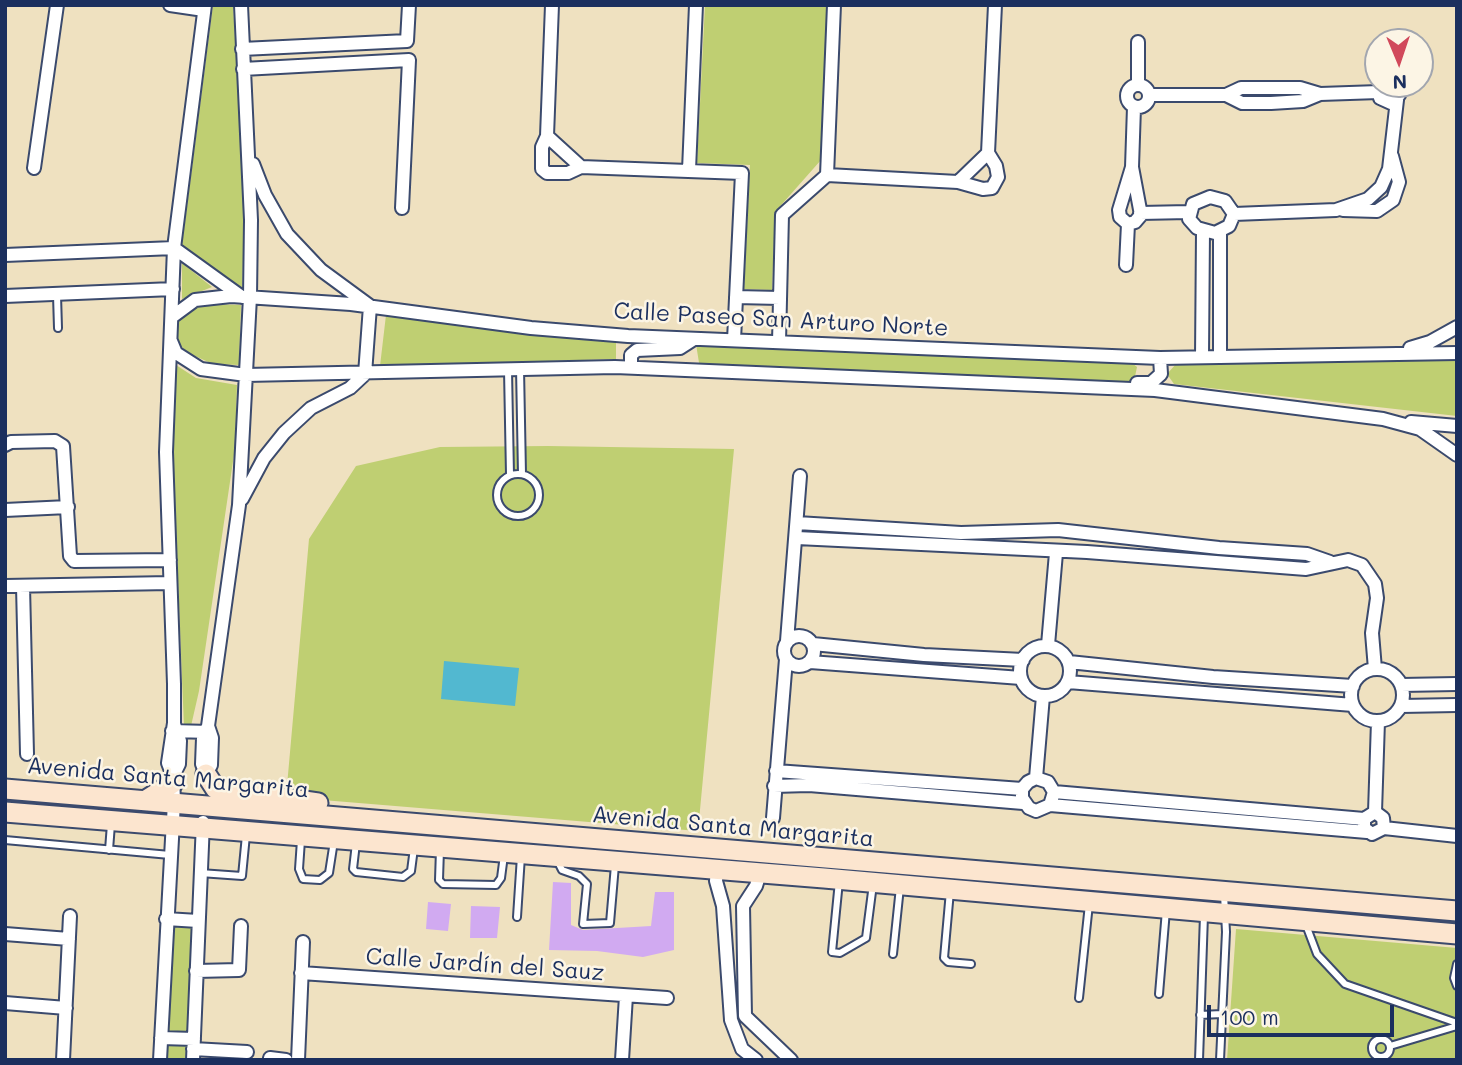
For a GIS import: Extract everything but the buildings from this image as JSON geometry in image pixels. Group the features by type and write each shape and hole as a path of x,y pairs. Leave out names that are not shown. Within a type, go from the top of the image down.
{"main road":[{"path":"206,774 215,788 370,810 393,822"},
{"name":"Avenida Santa Margarita","path":"5,790 146,800 174,787 205,805 793,856 901,876 950,890 1457,934"},
{"name":"Avenida Santa Margarita","path":"5,812 873,883 901,876 1215,890 1457,911"},
{"path":"356,841 367,837 407,837 411,835 413,823"},
{"path":"717,869 729,856 793,856"},
{"path":"832,878 841,875 894,878 901,876"}],"street":[{"path":"34,168 57,5"},
{"path":"160,1060 174,787 168,763 174,729 166,452 174,248 204,8 170,5"},
{"path":"206,774 202,764 239,505 246,375 248,151 241,5"},
{"path":"242,49 407,41 409,5"},
{"path":"552,5 547,136 542,147 541,164 544,171 568,173 581,167 742,173 734,340"},
{"path":"689,170 696,5"},
{"path":"827,175 834,5"},
{"path":"779,342 782,215 827,175 958,182 983,189 992,188 998,177 996,166 988,153 995,5"},
{"path":"1138,42 1138,85"},
{"path":"243,69 409,60 402,208"},
{"path":"1134,107 1146,104 1149,96 1146,88 1138,85"},
{"path":"1128,224 1139,219 1140,213 1132,167 1134,107 1128,101 1128,92 1138,85"},
{"path":"1149,96 1226,95 1241,103 1270,103 1303,102 1320,94 1364,90"},
{"path":"1234,214 1336,209 1370,213 1388,205 1398,187 1392,156 1397,100 1385,102 1384,98"},
{"path":"547,136 581,167"},
{"path":"239,505 264,458 279,438 311,408 350,388 365,374 370,306 321,270 287,234 265,195 248,151"},
{"path":"958,182 988,153"},
{"path":"1128,224 1120,218 1119,210 1132,167"},
{"path":"1210,197 1225,201 1234,214 1229,226 1220,231 1203,231 1192,225 1189,212 1197,201 1210,197"},
{"path":"1140,213 1189,212"},
{"path":"1126,265 1128,224"},
{"path":"1202,358 1203,231"},
{"path":"1220,231 1220,357"},
{"path":"5,255 174,248 246,297"},
{"path":"5,296 173,289"},
{"name":"Calle Paseo San Arturo Norte","path":"172,317 195,300 216,296 370,306 531,328 734,340 1160,358 1457,353"},
{"path":"736,297 780,298"},
{"name":"Calle Paseo San Arturo Norte","path":"1396,352 1430,342 1457,327"},
{"path":"631,367 631,355 637,350 680,348 694,338"},
{"path":"171,341 176,353 201,369 246,375 631,367 1100,387 1208,395 1383,419 1457,426"},
{"path":"1100,387 1107,383 1151,383 1161,374 1160,358"},
{"path":"1383,419 1420,429 1457,455"},
{"path":"5,445 11,442 55,441 63,446 70,556 74,561 170,560"},
{"path":"773,818 786,659 784,647 787,641 797,538 800,476"},
{"path":"5,510 68,507"},
{"path":"797,523 1056,553 1306,569 1348,560 1362,565 1375,584 1377,598 1373,633 1376,669"},
{"path":"797,538 938,538 1039,530 1307,554 1330,562"},
{"path":"1038,551 1036,541 1039,530"},
{"path":"1073,552 1078,543 1075,532"},
{"path":"1218,562 1219,548"},
{"path":"1048,646 1056,553"},
{"path":"5,586 170,583"},
{"path":"23,586 27,754"},
{"path":"787,641 801,636 813,644 924,655 1023,660"},
{"path":"810,662 814,653 813,644"},
{"path":"1021,678 1023,660 1033,649 1048,646 1057,648 1069,662 1213,677 1353,686"},
{"path":"922,672 924,655"},
{"path":"786,659 797,666 810,662 1021,678 1034,693 1043,696 1062,690 1068,682 1069,662"},
{"path":"1376,669 1395,676 1401,685 1401,706 1395,714 1378,721 1359,714 1353,705 1353,686 1366,672 1376,669"},
{"path":"1212,694 1213,677"},
{"path":"1068,682 1353,705"},
{"path":"1401,685 1457,684"},
{"path":"774,786 1022,789 1036,778 1043,696"},
{"path":"1401,706 1457,705"},
{"path":"1378,721 1368,821 1377,834 1384,828 1457,836"},
{"path":"174,729 208,730"},
{"path":"776,771 1023,803 1036,811 1050,805 1368,821"},
{"path":"1036,778 1048,782 1054,792 1050,805"},
{"path":"1022,789 1023,803"},
{"path":"1054,792 1194,811"},
{"path":"193,1049 205,805"},
{"path":"717,869 716,881 723,906 731,1020 742,1049 755,1060"},
{"path":"760,873 756,886 743,906 745,1016 791,1060"},
{"path":"63,1060 70,916"},
{"path":"166,919 198,921"},
{"path":"197,971 239,970 241,926"},
{"path":"5,934 69,939"},
{"path":"298,1060 303,942"},
{"name":"Calle Jardín del Sauz","path":"301,973 667,998"},
{"path":"728,995 743,993"},
{"path":"622,1060 626,996"},
{"path":"5,1003 66,1008"},
{"path":"161,1038 193,1049 247,1052"},
{"path":"270,1058 286,1060"}],"lane":[{"path":"57,294 58,328"},
{"path":"514,368 522,474"},
{"path":"510,475 514,368"},
{"path":"522,474 532,479 538,488 539,499 534,509 525,515 514,516 503,511 497,502 496,491 501,481 510,475 522,474"},
{"path":"109,850 111,820"},
{"path":"200,873 242,876 247,832"},
{"path":"302,836 299,869 303,879 320,880 329,873 334,839"},
{"path":"5,840 170,855"},
{"path":"356,841 353,869 356,872 402,877 411,871 415,846"},
{"path":"440,848 439,880 443,884 496,885 513,854"},
{"path":"513,854 517,917"},
{"path":"555,857 562,870 579,876 587,884 583,924 611,921 616,862"},
{"path":"892,954 901,876"},
{"path":"832,878 832,952 840,953 866,938 873,883"},
{"path":"950,890 944,958 948,962 971,964"},
{"path":"1199,1060 1204,912 1215,890"},
{"path":"1215,890 1225,914 1220,1060"},
{"path":"1079,998 1089,902"},
{"path":"1159,993 1166,909"},
{"path":"1305,921 1317,954 1345,984 1457,1025"},
{"path":"1457,964 1454,978 1457,986"},
{"path":"1200,1015 1222,1014"},
{"path":"1397,1060 1390,1048 1385,1040 1377,1041 1372,1047 1376,1057 1385,1057 1390,1048 1457,1025"}],"green space":[{"path":"213,5 233,5 245,207 242,289 182,245"},
{"path":"705,5 827,5 821,160 775,212 772,290 744,289 750,165 697,163"},
{"path":"182,263 212,287 182,299"},
{"path":"211,304 241,305 239,365 213,364 188,353 180,345 176,332 178,321 195,307"},
{"path":"386,315 616,339 616,359 380,366"},
{"path":"696,344 1132,363 1137,367 1133,386 700,369"},
{"path":"1457,360 1457,416 1174,384 1167,374 1176,364"},
{"path":"176,365 196,378 237,385 235,448 199,691 191,726 184,727 173,457"},
{"path":"440,447 734,449 698,831 286,797 309,539 356,466"},
{"path":"172,924 191,925 188,1034 167,1033"},
{"path":"1236,929 1457,948 1457,1060 1227,1060"},
{"path":"167,1045 187,1046 186,1060 166,1060"}],"water":[{"path":"444,661 519,668 515,706 441,699"}]}
